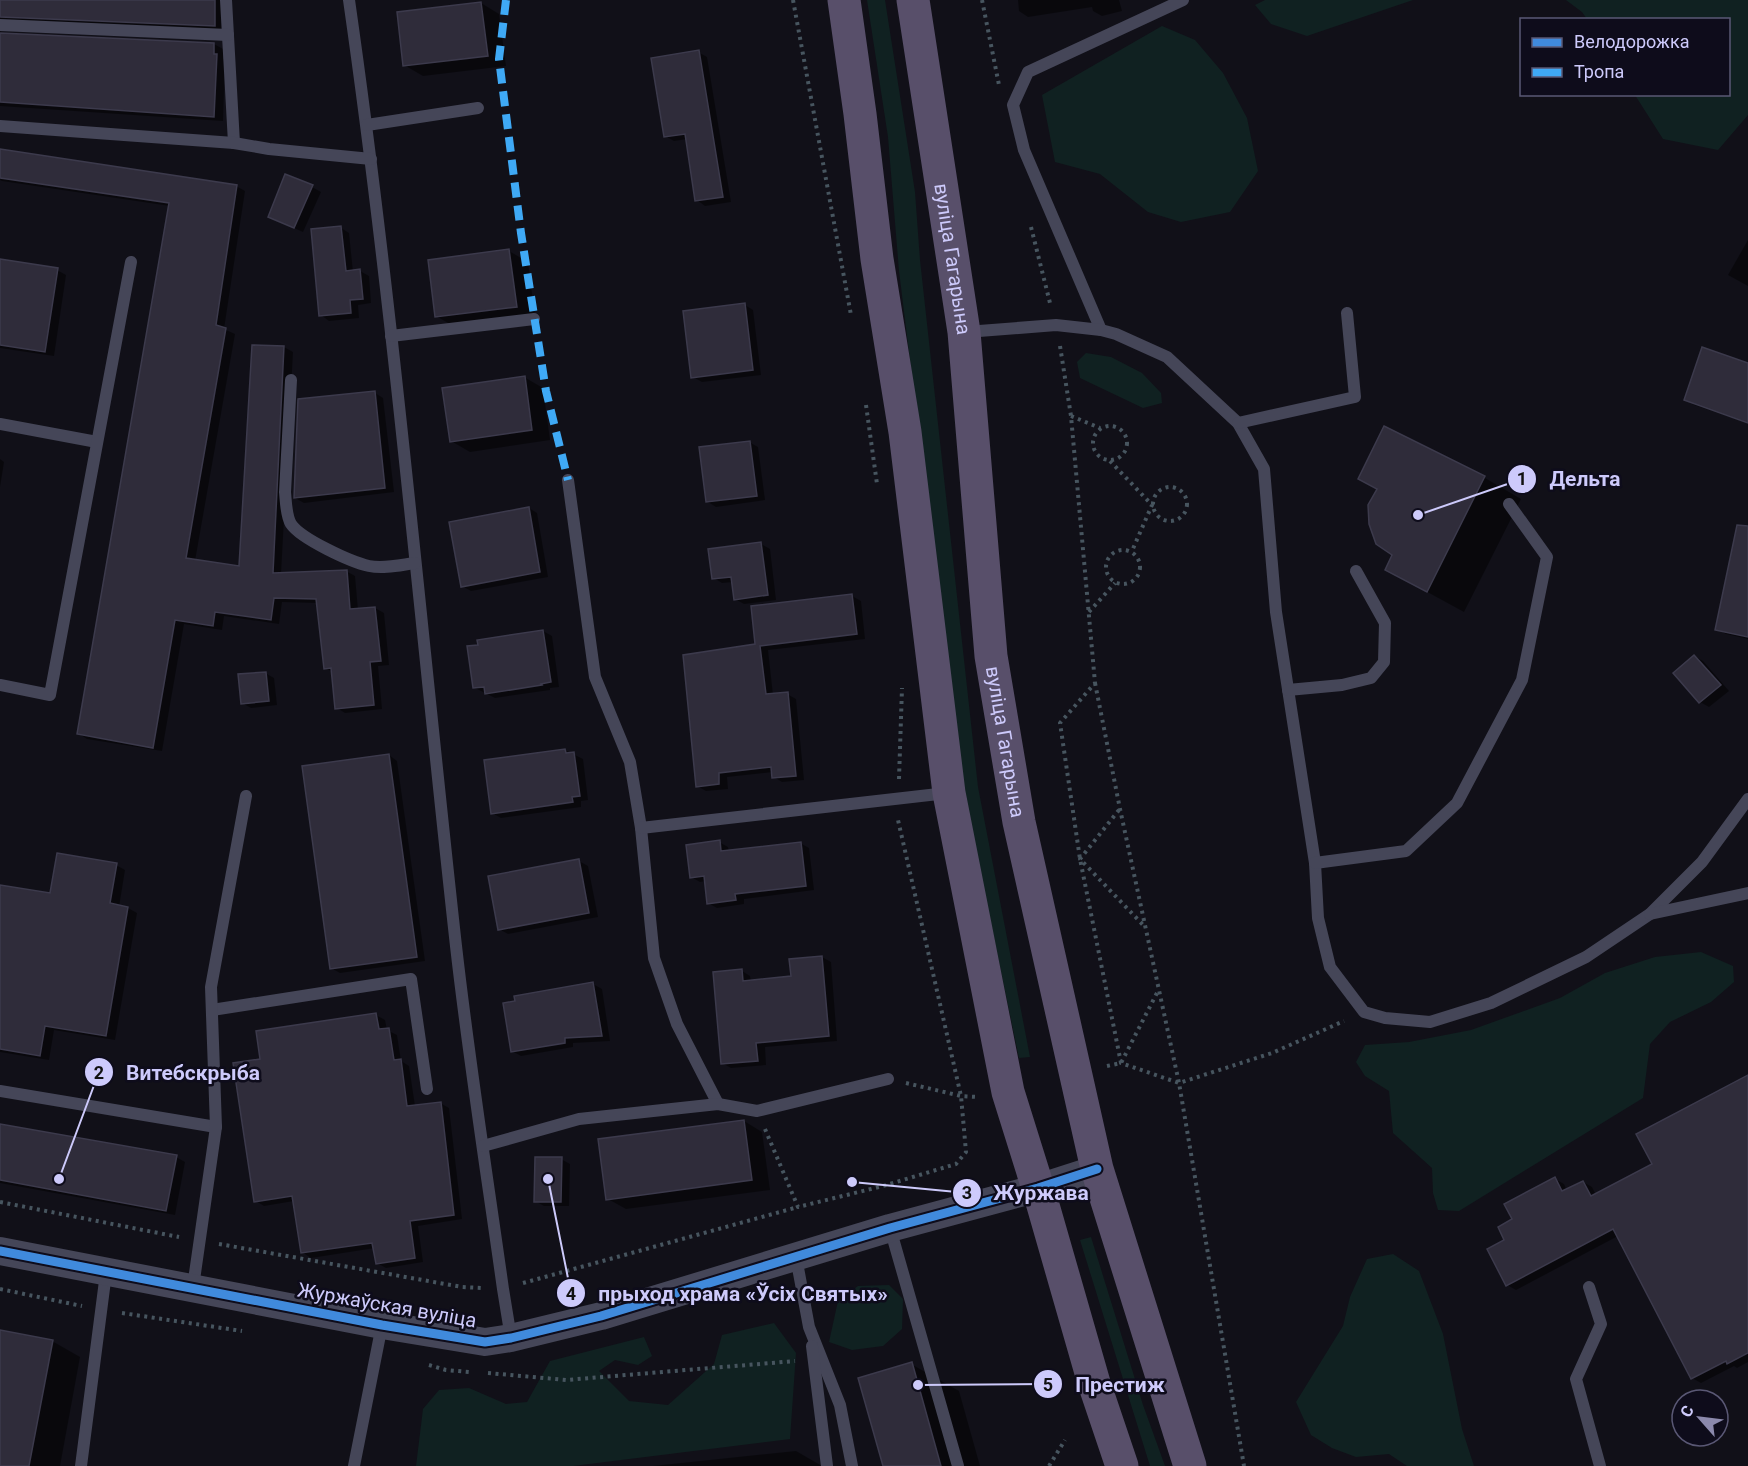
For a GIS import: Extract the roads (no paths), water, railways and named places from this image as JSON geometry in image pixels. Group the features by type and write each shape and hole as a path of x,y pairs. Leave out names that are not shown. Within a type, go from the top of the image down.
{"main road":[{"path":"844,0 877,260 904,432 949,793 1008,1092 1094,1383 1122,1466"},
{"name":"вуліца Гагарына","path":"913,0 964,332 991,656 1019,822 1097,1169 1190,1466"}],"street":[{"name":"Журжаўская вуліца","path":"0,1251 382,1325 485,1342 601,1316 890,1228 1038,1188 1097,1169"}],"lane":[{"path":"226,0 234,143"},
{"path":"349,0 367,125 391,336 456,951 511,1338"},
{"path":"1101,330 1024,150 1013,105 1028,72 1183,0"},
{"path":"0,26 228,35"},
{"path":"367,125 478,108"},
{"path":"0,126 234,143 269,149 371,159"},
{"path":"0,685 50,696 131,262"},
{"path":"1238,423 1355,397 1347,313"},
{"path":"391,336 534,319"},
{"path":"964,332 1056,325 1116,334 1167,357 1238,423 1264,469 1276,612 1315,863 1318,918 1330,967 1364,1012 1385,1018 1430,1022 1491,1003 1586,957 1650,914 1702,862 1748,799"},
{"path":"291,380 285,492 291,524 300,533 318,544 368,566 383,567 415,563"},
{"path":"0,424 97,442"},
{"path":"568,480 595,677 630,762 641,828 654,958 677,1024 718,1104"},
{"path":"1315,863 1406,851 1456,803 1522,680 1547,557 1509,504"},
{"path":"1288,690 1342,685 1371,678 1384,662 1385,623 1356,571"},
{"path":"641,828 949,793"},
{"path":"193,1287 216,1127 211,987 246,796"},
{"path":"1650,914 1748,893"},
{"path":"212,1010 411,979 427,1089"},
{"path":"483,1146 579,1119 718,1104 757,1111 888,1079"},
{"path":"0,1091 216,1127"},
{"path":"890,1228 958,1466"},
{"path":"796,1257 809,1327 827,1466"},
{"path":"81,1466 106,1272"},
{"path":"1589,1287 1601,1324 1576,1379 1600,1466"},
{"path":"354,1466 382,1325"},
{"path":"809,1327 840,1405 852,1466"}],"place":[{"name":"Дельта","path":"1418,515"},
{"name":"Витебскрыба","path":"59,1179"},
{"name":"прыход храма «Ўсіх Святых»","path":"548,1179"},
{"name":"Журжава","path":"852,1182"},
{"name":"Престиж","path":"918,1385"}]}
